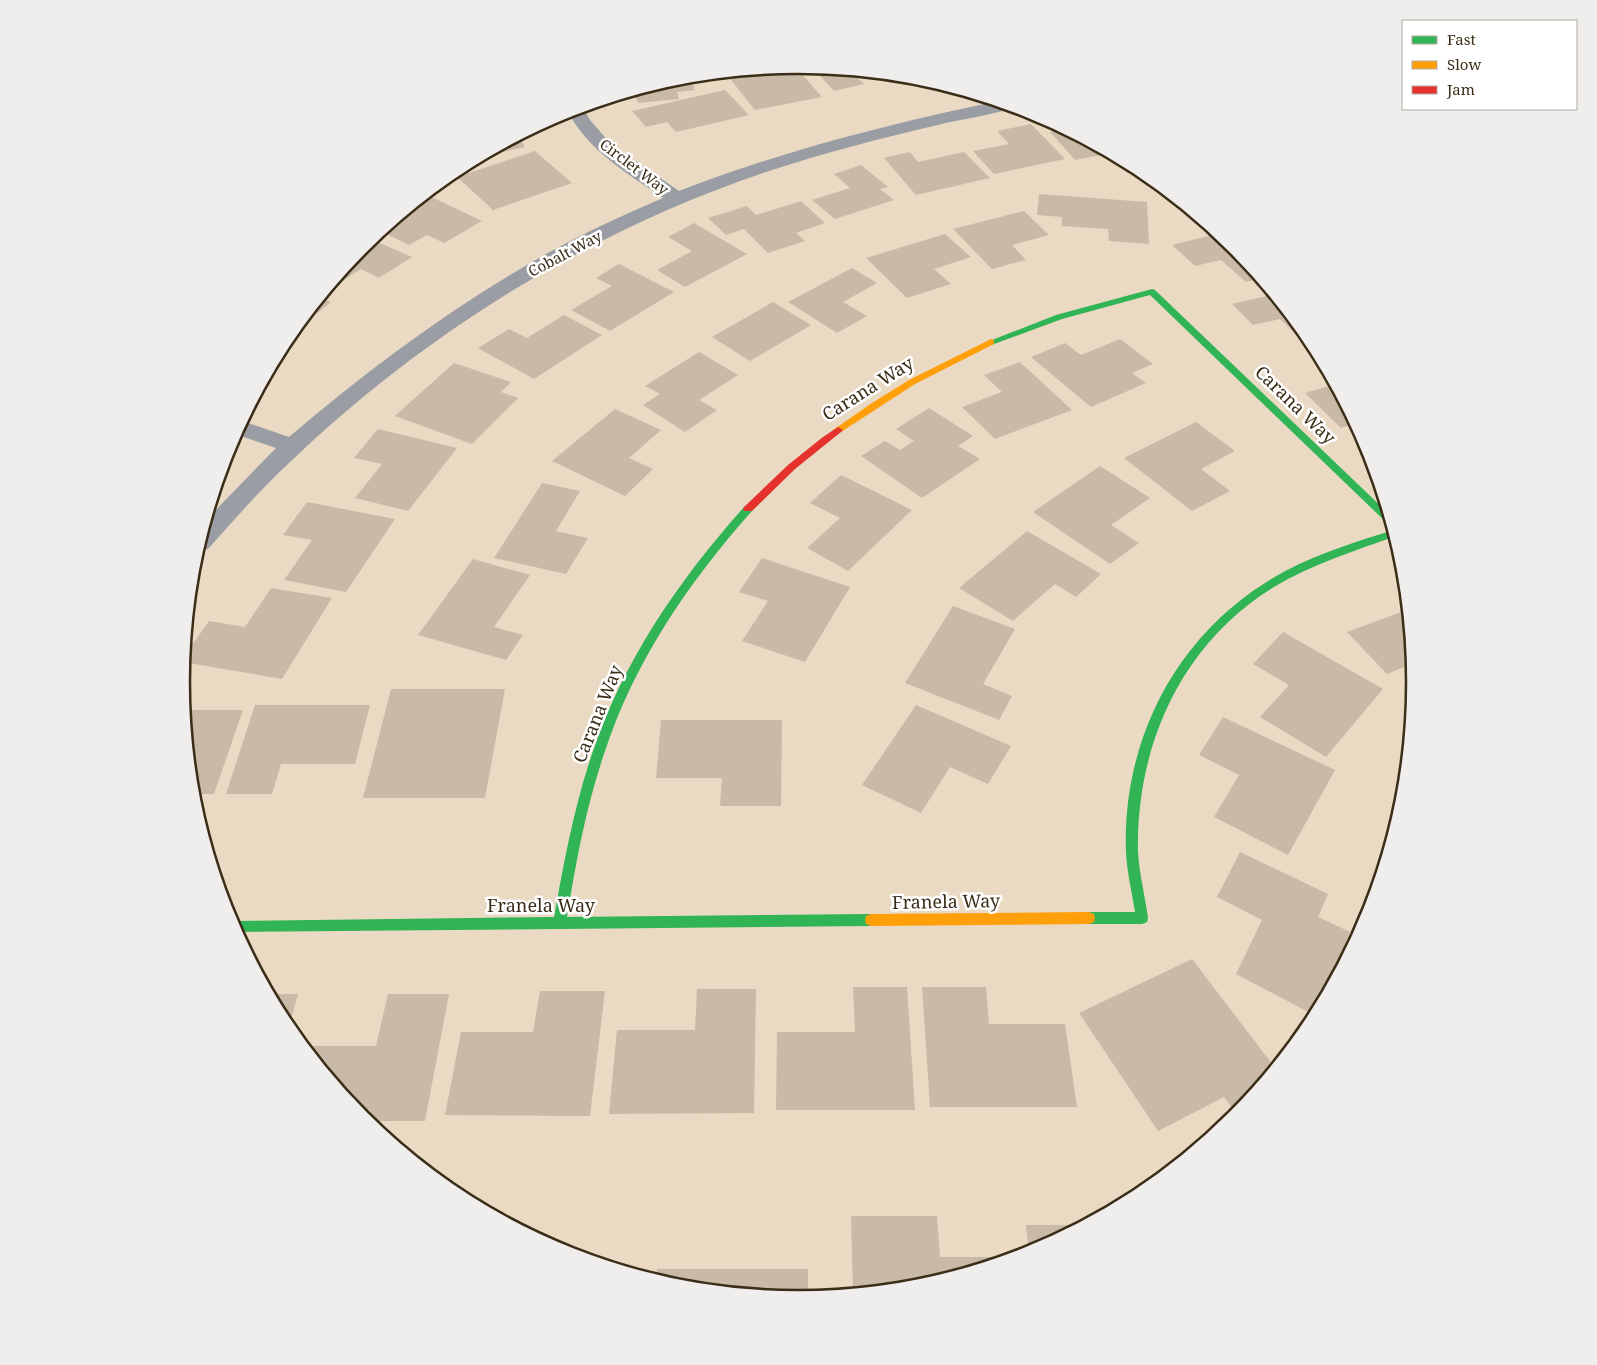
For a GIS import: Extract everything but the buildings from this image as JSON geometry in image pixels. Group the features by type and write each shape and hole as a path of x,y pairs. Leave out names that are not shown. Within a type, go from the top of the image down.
{"street":[{"name":"Cobalt Way","path":"208,533 253,484 293,446 370,380 429,336 488,297 547,262 638,216 736,176 850,140 996,107"},
{"name":"Circlet Way","path":"580,115 592,134 612,153 677,200"},
{"name":"Carana Way","path":"559,923 579,817 607,729 643,651 686,582 747,508 822,440 880,399 940,365 1004,336 1071,313 1152,292 1383,514"},
{"path":"245,430 293,446"},
{"name":"Franela Way","path":"241,926 1142,918 1132,851 1135,792 1147,738 1166,690 1194,650 1229,614 1268,586 1314,562 1389,535"}],"traffic: fast":[{"path":"991,342 1059,317 1152,292 1383,514"},
{"path":"559,923 586,795 598,753 625,686 660,623 680,593 724,536 748,509"},
{"path":"1089,918 1142,918 1132,851 1133,811 1139,772 1150,735 1164,699 1184,666 1208,635 1236,608 1284,576 1331,556 1389,535"},
{"path":"241,926 871,920"}],"traffic: slow":[{"path":"838,430 912,382 991,342"},
{"path":"871,920 1089,918"}],"traffic: jam":[{"path":"748,509 791,467 838,430"}]}
